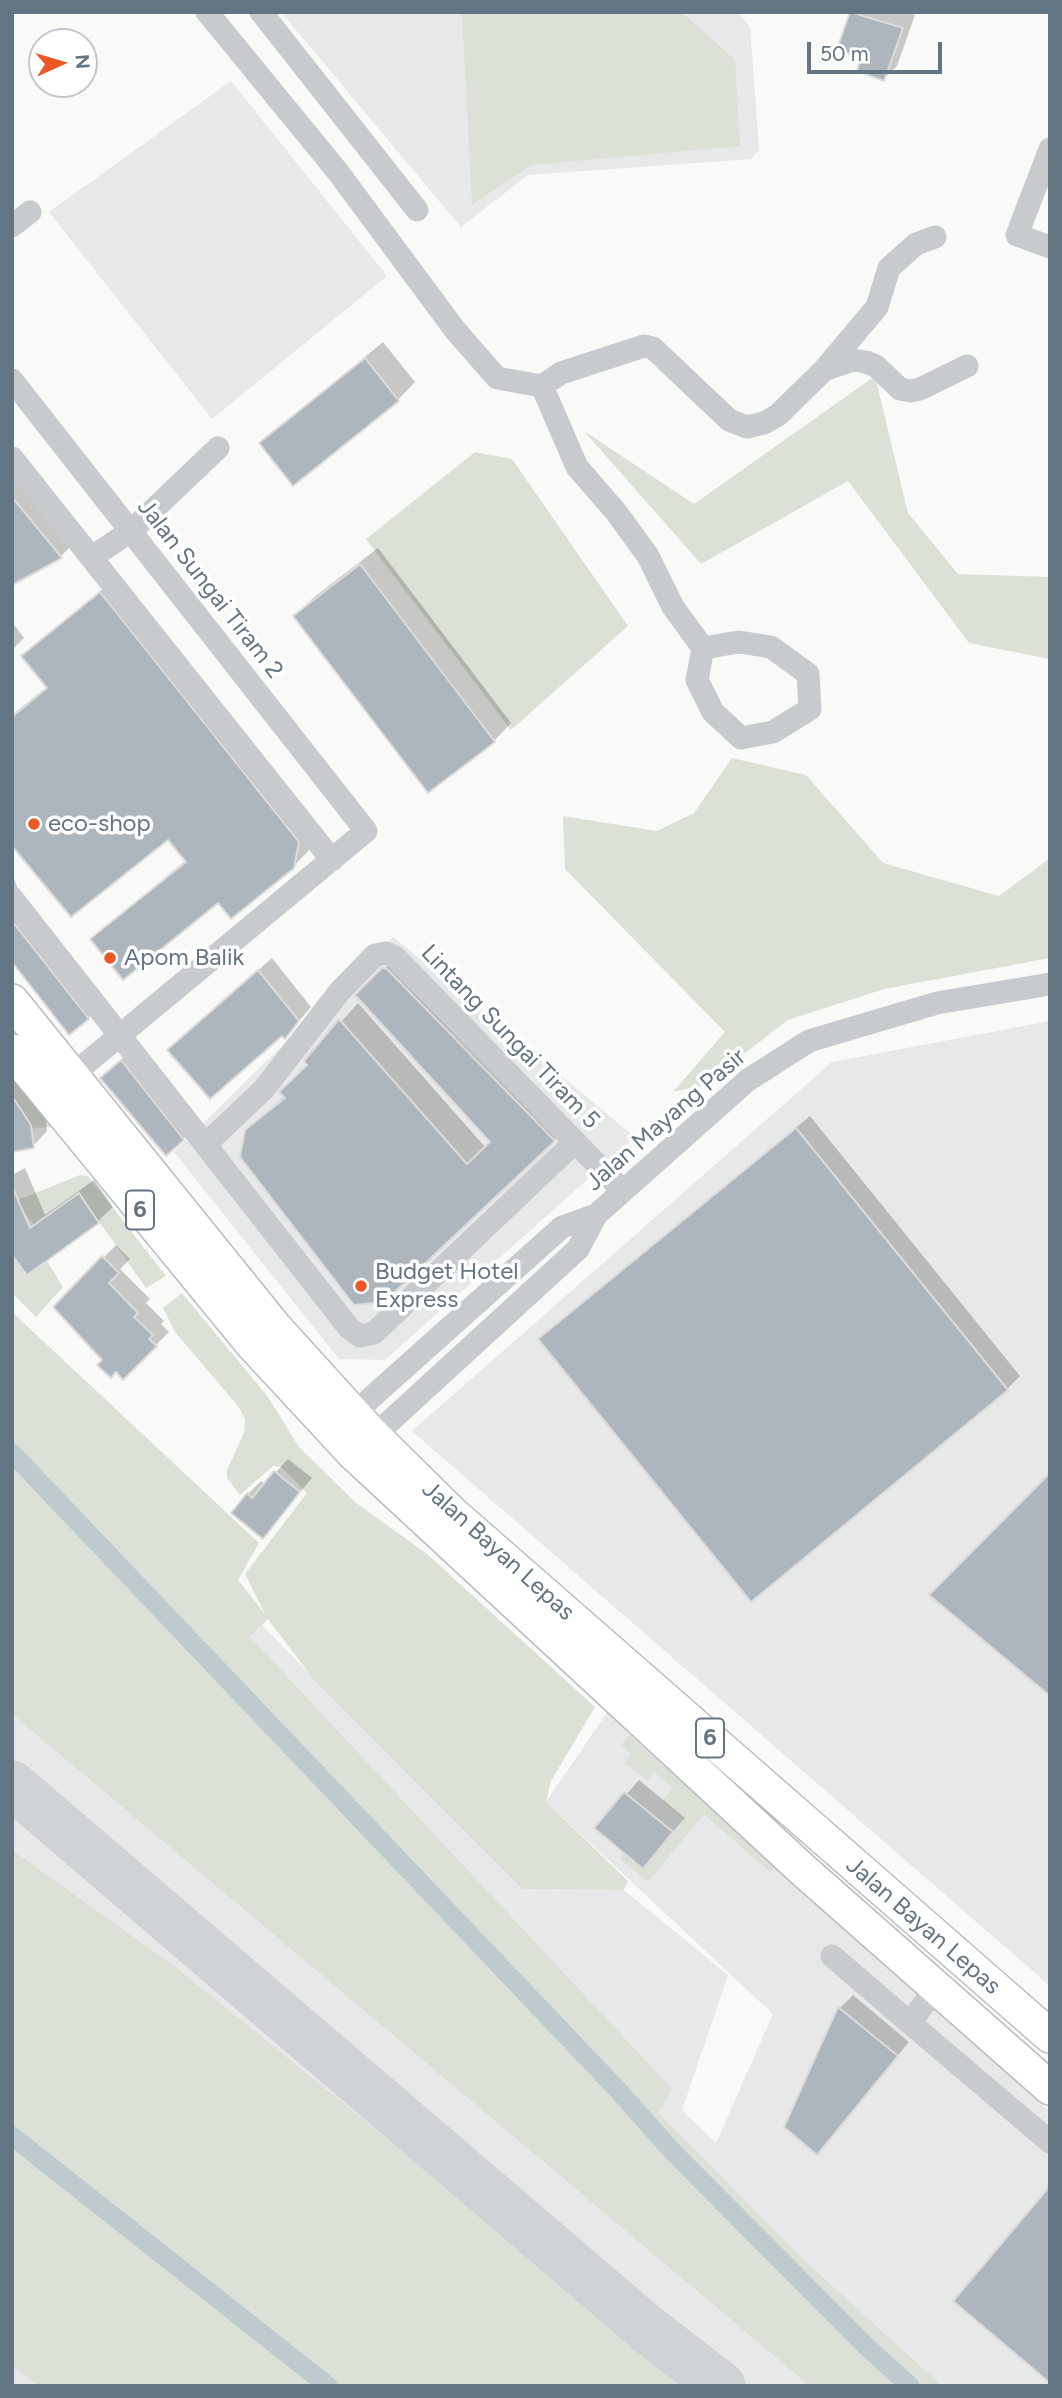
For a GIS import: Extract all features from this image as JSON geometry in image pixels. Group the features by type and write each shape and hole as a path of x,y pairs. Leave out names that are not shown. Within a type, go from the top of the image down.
{"highway":[{"name":"Jalan Bayan Lepas","path":"12,1002 275,1327 354,1433 426,1523 637,1713 803,1870 1050,2088"},
{"name":"Jalan Bayan Lepas","path":"12,1051 270,1365 452,1513 1050,2036"},
{"path":"270,1365 309,1425 356,1474 426,1523"}],"street":[{"path":"207,12 338,172 455,330 498,378 542,386 561,373 644,346 653,348 729,419 747,427 764,423 778,415 824,370 877,307 889,268 916,244 935,237"},
{"path":"261,12 417,210"},
{"path":"1050,149 1017,235 1050,247"},
{"path":"824,370 853,360 866,362 876,366 900,389 910,391 920,389 967,366"},
{"name":"Jalan Sungai Tiram 2","path":"12,380 366,831 332,860"},
{"path":"542,386 577,467 616,512 648,556 673,607 703,648 697,680 713,712 741,738 773,732 810,709 808,674 771,648 739,642 703,648"},
{"path":"92,557 131,531 218,448"},
{"path":"12,457 332,860 72,1075"},
{"path":"12,898 207,1143 349,1328 360,1336 374,1333 575,1142"},
{"name":"Lintang Sungai Tiram 5","path":"207,1143 264,1089 341,990 375,956 386,953 395,957 623,1191"},
{"name":"Jalan Mayang Pasir","path":"354,1433 578,1250 596,1215 748,1080 809,1041 937,1003 1050,984"},
{"path":"832,1956 1050,2142"},
{"path":"909,2023 937,1986"}],"shaded area":[{"path":"281,12 738,12 750,27 759,150 751,159 528,175 461,227"},
{"path":"462,12 682,12 735,60 740,146 531,165 472,205"},
{"path":"231,81 387,276 212,419 49,212"},
{"path":"875,376 908,513 958,574 1050,577 1050,659 969,643 848,481 701,564 584,431 694,504"},
{"path":"475,452 512,459 628,626 511,730 366,539"},
{"path":"732,758 806,775 883,863 999,896 1050,858 1050,958 884,989 788,1020 703,1085 673,1092 725,1032 565,869 563,816 657,831 694,813"},
{"path":"393,937 635,1137 385,1360 339,1359 174,1152"},
{"path":"1050,1021 1050,1986 412,1431 832,1062"},
{"path":"12,1078 52,1127 31,1128 19,1107 12,1102"},
{"path":"80,1175 88,1176 166,1276 146,1288 79,1193 34,1225 18,1200"},
{"path":"12,1255 27,1275 47,1261 63,1287 36,1317 12,1293"},
{"path":"182,1293 268,1397 299,1447 355,1502 427,1554 595,1707 551,1781 546,1802 628,1881 624,1890 522,1889 314,1680 268,1619 250,1637 672,2089 658,2113 807,2263 942,2386 810,2386 12,1714 12,1312 259,1543 238,1580 265,1614 245,1574 307,1493 281,1467 273,1466 240,1495 227,1478 227,1470 244,1433 245,1419 238,1406 175,1332 163,1308"},
{"path":"12,1312 235,1598 522,1889 624,1890 728,1975 682,2110 716,2143 773,2014 546,1802 608,1711 1050,2112 1050,2386 12,2386"},
{"path":"629,1735 778,1868 770,1872 704,1814 648,1882 620,1859 625,1853 643,1868 684,1820 662,1801 673,1788 654,1772 647,1780 625,1763 631,1754 621,1745"},
{"path":"12,1850 178,1969 692,2386 39,2386 12,2365"}],"building":[{"path":"850,12 903,28 884,81 857,71 861,58 837,49"},
{"path":"365,358 399,401 293,486 259,443"},
{"path":"12,497 62,558 12,585"},
{"path":"360,564 495,742 428,793 293,616"},
{"path":"100,592 299,842 294,868 231,919 218,903 123,980 90,939 186,862 168,840 71,917 12,846 12,717 47,688 21,656"},
{"path":"12,921 89,1019 69,1035 12,962"},
{"path":"382,968 387,969 555,1141 384,1302 354,1305 240,1157 245,1130 285,1098 279,1092 307,1065 304,1061 339,1019 467,1164 490,1142 355,995"},
{"path":"258,970 299,1021 285,1039 282,1036 210,1099 167,1050"},
{"path":"121,1060 184,1140 166,1156 100,1078"},
{"path":"12,1096 31,1125 34,1148 12,1152"},
{"path":"796,1128 1008,1390 751,1602 538,1339"},
{"path":"12,1186 30,1228 79,1193 99,1223 27,1275 12,1255"},
{"path":"102,1256 119,1273 109,1283 138,1313 134,1317 153,1335 149,1339 157,1346 123,1380 116,1372 111,1378 97,1365 102,1360 53,1307"},
{"path":"274,1471 300,1492 263,1539 231,1513 247,1493 252,1498"},
{"path":"1050,1473 1050,1696 929,1595"},
{"path":"624,1792 673,1832 643,1869 594,1828"},
{"path":"838,2007 898,2056 817,2155 784,2127"},
{"path":"1050,2186 1050,2383 953,2301"}],"waterway":[{"path":"12,1453 616,2088 673,2152 867,2347 910,2386"},
{"path":"12,2136 328,2386"}],"taxiway":[{"path":"12,1785 646,2328 721,2386"}],"place":[{"name":"eco-shop","path":"34,824"},
{"name":"Apom Balik","path":"110,958"},
{"name":"Budget Hotel Express","path":"361,1286"}]}
